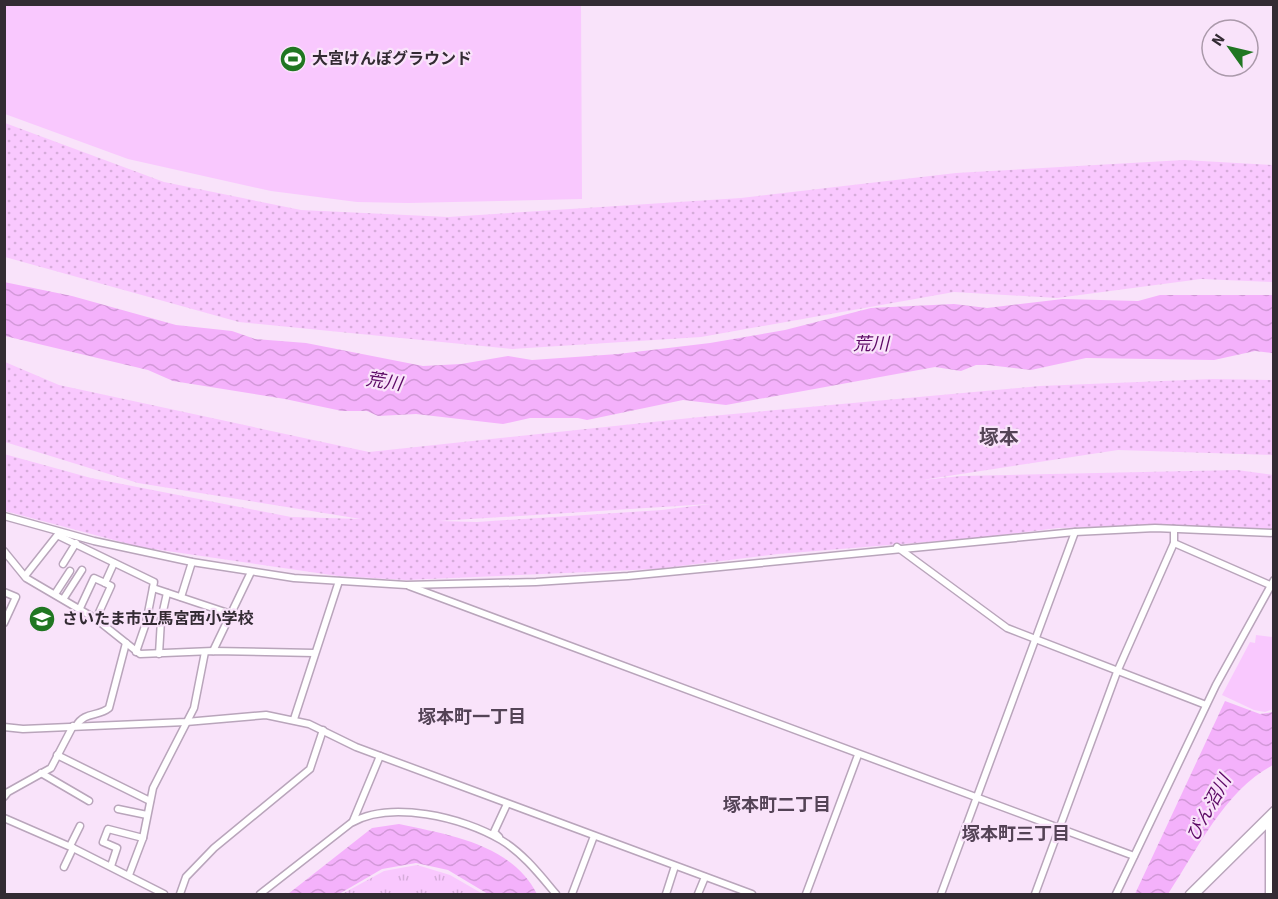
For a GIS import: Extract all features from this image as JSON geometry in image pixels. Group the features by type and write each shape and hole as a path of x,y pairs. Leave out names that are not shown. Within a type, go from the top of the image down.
{"street":[{"path":"4,516 59,534 192,562 251,572 406,585 566,581 1075,532 1174,529 1274,533"},
{"path":"1035,894 1117,672 1174,543 1174,529"},
{"path":"941,894 1075,532"},
{"path":"59,534 154,582 146,623 136,652"},
{"path":"25,576 59,534"},
{"path":"63,564 79,537"},
{"path":"1116,894 1206,705 1272,582 1174,543"},
{"path":"897,548 1007,628 1206,705"},
{"path":"5,551 25,576 80,608 136,652 148,656 213,651 314,653"},
{"path":"181,597 192,562"},
{"path":"105,583 114,563"},
{"path":"64,598 82,570"},
{"path":"55,594 70,571"},
{"path":"213,651 251,572"},
{"path":"80,608 94,578 111,586 96,619"},
{"path":"294,719 339,581"},
{"path":"406,585 1134,856"},
{"path":"153,588 231,614"},
{"path":"4,592 16,597 4,623"},
{"path":"159,654 161,620 167,593"},
{"path":"4,797 8,792 51,768 74,726 82,717 104,712 109,708 126,643"},
{"path":"129,875 143,838 153,788 194,708 205,652"},
{"path":"4,727 186,722 266,715 294,719 380,756 752,894"},
{"path":"180,894 186,877 214,848 310,769 323,730"},
{"path":"806,894 858,754"},
{"path":"57,755 150,801"},
{"path":"353,822 380,756"},
{"path":"41,773 89,801"},
{"path":"507,804 494,832 534,868 556,894"},
{"path":"118,809 147,815"},
{"path":"1189,894 1274,810"},
{"path":"260,894 353,822 374,813 409,812 473,827 501,840"},
{"path":"4,818 111,866 129,875 150,891 164,894"},
{"path":"1270,890 1271,820"},
{"path":"1196,894 1271,820"},
{"path":"64,867 80,826"},
{"path":"111,866 117,848 103,842 108,829 143,838"},
{"path":"572,894 594,836"},
{"path":"666,894 675,866"},
{"path":"698,894 705,877"}],"green space":[{"name":"大宮けんぽグラウンド","path":"4,5 581,5 582,199 357,202 271,191 128,159 5,114"},
{"path":"5,123 164,182 301,210 448,217 741,198 956,173 1184,160 1273,165 1273,282 1201,279 1057,298 954,292 701,337 512,349 239,322 5,257"},
{"path":"5,362 59,385 369,452 700,417 1040,386 1212,379 1273,380 1273,455 1118,450 922,480 962,476 1237,470 1273,475 1273,530 1141,526 1058,528 977,538 778,554 656,569 406,580 338,576 140,547 5,511 4,454 91,478 291,517 361,519 138,483 5,442","holes":["710,504 662,510 477,522 438,521"]},
{"path":"1256,635 1273,637 1273,709 1265,712 1254,710 1222,695 1250,642 1255,643"},
{"path":"417,865 450,875 483,894 342,894 384,871"}],"water":[{"name":"荒川","path":"4,282 72,296 176,325 232,331 255,339 306,343 423,366 461,364 508,356 532,360 618,354 710,343 785,330 871,308 954,304 987,308 1063,299 1138,301 1160,295 1273,295 1273,353 1255,351 1214,360 1086,358 1031,370 988,365 976,365 961,371 935,367 726,405 683,400 587,420 530,418 503,424 416,414 378,416 367,411 342,411 285,399 173,381 148,370 5,336"},
{"name":"びん沼川","path":"1225,701 1260,714 1273,712 1273,765 1256,776 1226,805 1201,840 1168,894 1135,894"},
{"path":"399,824 458,838 495,853 526,877 537,894 488,894 448,870 416,863 382,869 339,894 288,894 372,828"}],"place":[{"name":"大宮けんぽグラウンド","path":"293,59"},
{"name":"さいたま市立馬宮西小学校","path":"42,619"}],"district":[{"name":"塚本","path":"999,438"},
{"name":"塚本町一丁目","path":"472,717"},
{"name":"塚本町二丁目","path":"777,805"},
{"name":"塚本町三丁目","path":"1016,834"}]}
